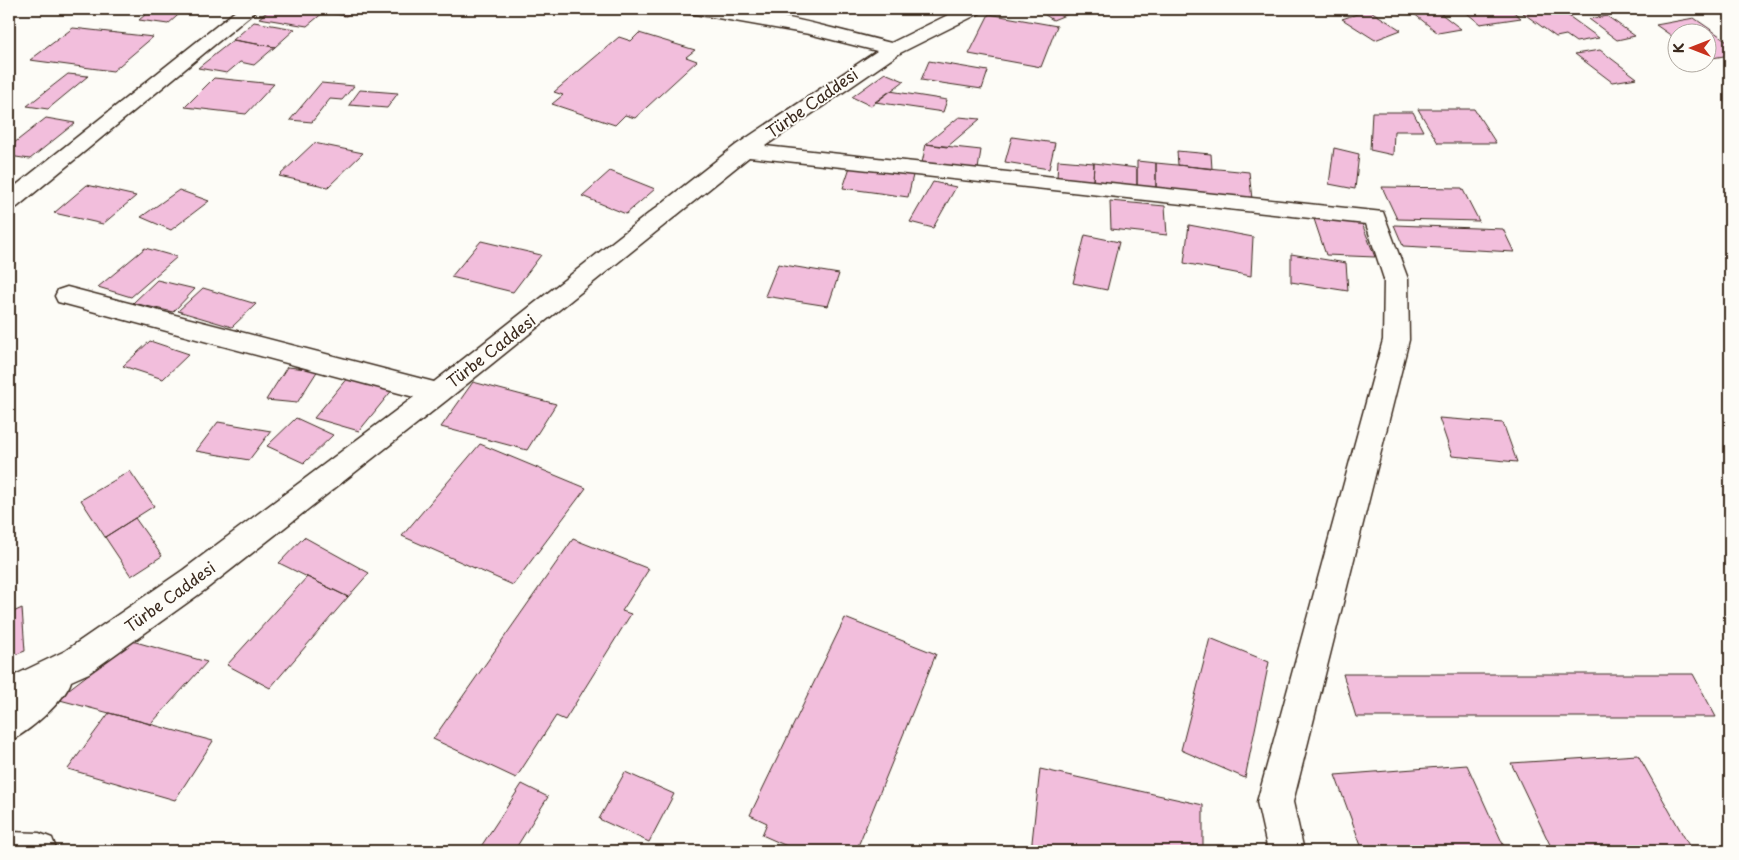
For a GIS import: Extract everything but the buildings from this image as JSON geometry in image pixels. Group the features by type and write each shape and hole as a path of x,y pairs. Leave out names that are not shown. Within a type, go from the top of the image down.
{"street":[{"path":"9,202 249,9"},
{"path":"695,9 809,28 893,49"},
{"name":"Türbe Caddesi","path":"9,695 77,662 194,580 438,393 744,150 893,49 974,9"},
{"path":"744,150 1375,216 1396,279 1396,340 1275,802 1286,851"},
{"path":"67,296 438,393"},
{"path":"9,724 77,662"},
{"path":"9,850 39,851"}]}
